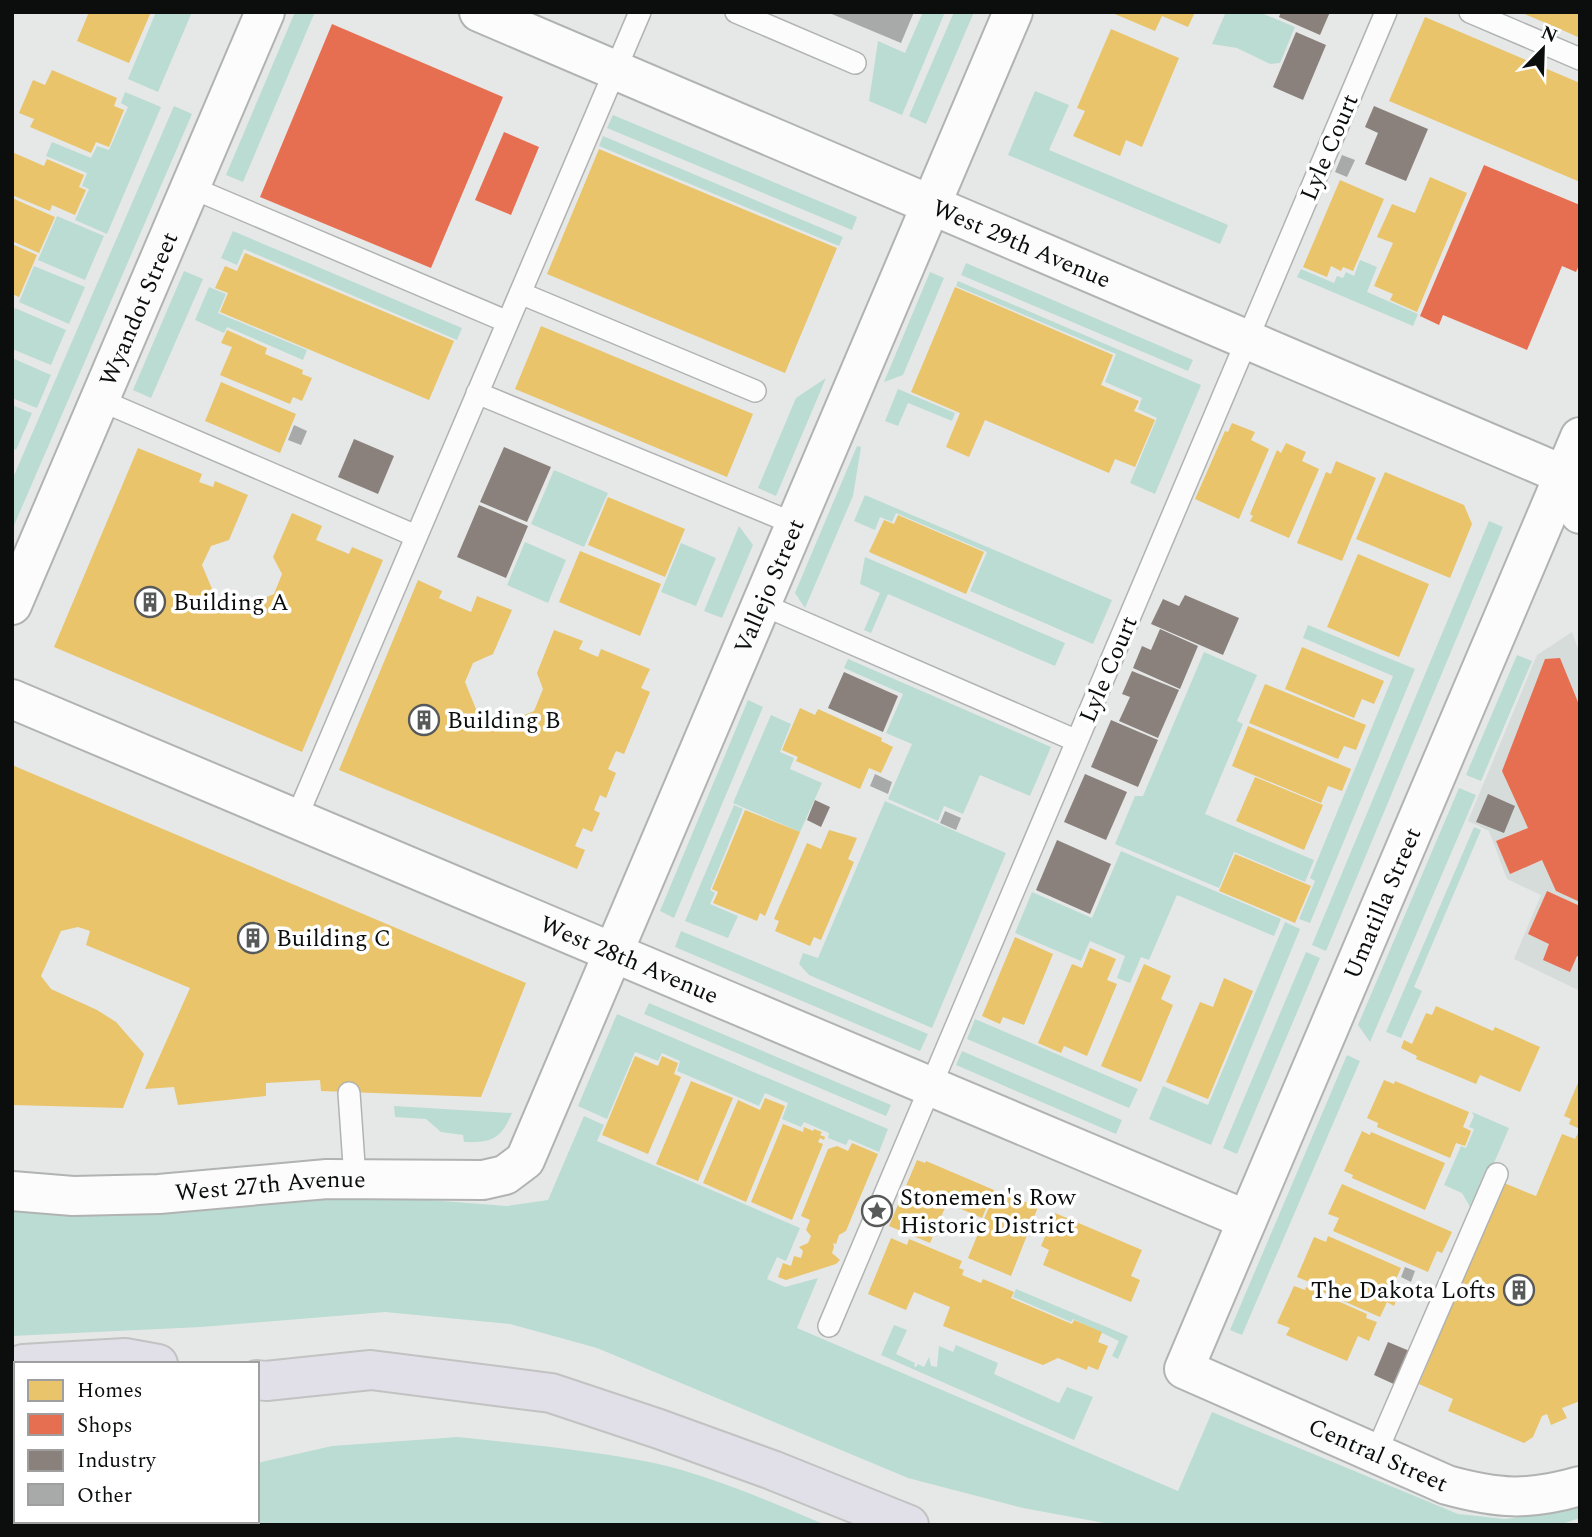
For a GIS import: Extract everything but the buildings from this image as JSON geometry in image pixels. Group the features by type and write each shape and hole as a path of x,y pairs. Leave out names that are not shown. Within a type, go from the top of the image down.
{"highway":[{"path":"57,1362 125,1358 147,1362"},
{"path":"260,1382 371,1370 551,1393 772,1470 909,1525"}],"street":[{"name":"Wyandot Street","path":"12,605 265,12"},
{"name":"West 29th Avenue","path":"479,12 1564,475"},
{"name":"Vallejo Street","path":"525,1160 1013,12"},
{"name":"Umatilla Street","path":"1184,1369 1580,437"},
{"path":"1564,475 1580,514"},
{"name":"West 28th Avenue","path":"12,699 1247,1220"},
{"name":"West 27th Avenue","path":"12,1191 73,1196 159,1194 264,1183 355,1179 483,1180 505,1175 525,1160"},
{"name":"Central Street","path":"1184,1369 1447,1485 1476,1493 1529,1498 1580,1486"}],"lane":[{"path":"296,819 640,12"},
{"path":"736,12 855,63"},
{"name":"Lyle Court","path":"829,1326 1386,12"},
{"path":"1470,12 1580,59"},
{"path":"190,187 508,322"},
{"path":"520,293 755,391"},
{"path":"477,393 795,524"},
{"path":"100,400 416,536"},
{"path":"761,604 1077,741"},
{"path":"349,1093 355,1179"},
{"path":"1376,1453 1497,1174"}],"shaded area":[{"path":"1572,632 1580,654 1580,991 1514,959 1541,895 1507,879 1489,831 1468,821 1537,655"}],"green space":[{"path":"156,12 192,12 158,92 128,79"},
{"path":"295,12 314,14 243,182 226,175"},
{"path":"923,12 945,12 902,115 869,101 878,41 905,53"},
{"path":"954,12 974,12 926,124 909,116"},
{"path":"1223,12 1259,12 1295,27 1280,63 1270,64 1237,48 1212,44 1225,14"},
{"path":"1035,91 1069,105 1049,150 1228,225 1220,244 1008,155"},
{"path":"125,92 161,107 107,234 75,220 89,189 82,186 87,173 46,156 52,142 91,158 97,146 109,150 128,107 121,103"},
{"path":"174,106 192,114 12,530 12,480"},
{"path":"613,115 857,217 852,230 607,128"},
{"path":"603,136 843,237 839,246 599,146"},
{"path":"57,216 104,236 85,280 38,260"},
{"path":"233,231 462,328 457,340 244,249 237,265 221,258"},
{"path":"1360,260 1377,267 1367,292 1418,314 1413,326 1297,277 1301,269 1334,283 1337,276 1343,278 1346,272 1354,276"},
{"path":"966,263 1193,360 1188,371 961,275"},
{"path":"34,266 85,287 69,324 19,302"},
{"path":"184,271 203,279 151,398 133,390"},
{"path":"930,272 944,278 903,375 884,382"},
{"path":"958,281 1201,385 1155,494 1130,483 1157,418 1138,409 1142,398 1105,382 1116,354 956,286"},
{"path":"209,287 226,294 218,313 307,350 303,360 227,327 224,333 195,320"},
{"path":"15,308 66,330 51,365 12,349 12,315"},
{"path":"12,358 51,375 37,408 12,398"},
{"path":"826,378 776,496 758,488 796,398"},
{"path":"898,389 955,413 952,421 908,403 898,426 885,421"},
{"path":"12,405 32,413 16,450 12,448"},
{"path":"857,446 861,447 853,496 805,608 795,593"},
{"path":"554,470 608,493 584,547 531,524"},
{"path":"865,495 1112,600 1093,644 970,591 987,552 896,513 892,522 880,517 875,530 854,521"},
{"path":"1489,521 1503,527 1326,951 1312,945"},
{"path":"739,526 753,545 722,618 704,611"},
{"path":"525,542 566,560 548,603 507,585"},
{"path":"681,543 716,558 696,606 661,592"},
{"path":"865,557 1065,643 1055,666 888,594 871,633 864,630 880,593 860,584"},
{"path":"1308,625 1415,669 1310,923 1299,919 1315,881 1310,878 1393,676 1303,638"},
{"path":"1204,652 1257,675 1237,721 1243,724 1205,814 1314,860 1305,882 1234,852 1219,888 1115,844 1135,796 1143,796"},
{"path":"1517,655 1532,661 1481,781 1466,775"},
{"path":"848,659 1051,747 1030,796 980,775 963,814 944,806 938,821 888,799 912,744 886,733 903,694 844,668"},
{"path":"748,700 763,707 674,918 660,911"},
{"path":"771,715 791,724 780,752 794,758 790,769 822,783 800,832 733,803"},
{"path":"1459,788 1476,795 1370,1042 1358,1025"},
{"path":"885,801 1006,853 932,1028 809,975 799,964 803,953 818,958"},
{"path":"734,805 743,809 710,890 715,893 710,904 738,916 728,938 685,921"},
{"path":"1474,827 1481,830 1414,987 1422,991 1401,1038 1386,1032"},
{"path":"1121,851 1281,919 1274,936 1177,895 1149,960 1141,957 1130,983 1117,978 1125,956 1090,941 1081,961 1015,933 1032,892 1092,918"},
{"path":"1285,922 1300,929 1211,1145 1149,1119 1163,1086 1208,1105"},
{"path":"681,931 928,1034 920,1051 675,947"},
{"path":"1306,952 1320,958 1237,1154 1223,1148"},
{"path":"649,1003 891,1105 886,1116 644,1014"},
{"path":"617,1014 888,1129 879,1152 849,1139 846,1145 828,1138 829,1133 804,1122 801,1127 782,1119 788,1103 765,1093 759,1106 677,1071 680,1061 662,1053 658,1061 635,1052 607,1119 578,1106"},
{"path":"975,1019 1138,1089 1129,1108 967,1039"},
{"path":"962,1051 1122,1120 1116,1134 956,1065"},
{"path":"1347,1055 1360,1061 1242,1335 1230,1330"},
{"path":"394,1106 512,1113 504,1129 494,1138 482,1142 464,1142 463,1135 441,1132 426,1119 395,1117"},
{"path":"1472,1112 1509,1128 1473,1212 1462,1193 1444,1185 1461,1146 1466,1148 1474,1129 1469,1127 1474,1116"},
{"path":"584,1116 604,1125 597,1141 800,1228 786,1261 777,1257 767,1279 785,1287 818,1278 797,1328 1178,1491 1212,1412 1458,1514 1505,1519 1544,1514 1580,1502 1580,1518 1559,1525 1115,1525 1023,1508 908,1478 597,1348 510,1324 385,1312 201,1327 12,1336 12,1207 339,1193 507,1206 548,1200"},
{"path":"1016,1289 1128,1336 1118,1359 1112,1356 1119,1341 1073,1319 1071,1322 1013,1297"},
{"path":"894,1325 907,1330 896,1354 915,1363 916,1367 918,1364 924,1367 929,1357 931,1366 937,1367 939,1346 953,1352 956,1345 998,1363 994,1374 1059,1403 1067,1387 1093,1397 1074,1440 881,1355"},
{"path":"12,1385 14,1385 14,1474 12,1476"},
{"path":"458,1437 630,1458 676,1468 719,1482 826,1525 117,1525 259,1523 259,1463 332,1446"}],"place":[{"name":"Building A","path":"150,602"},
{"name":"Building B","path":"424,720"},
{"name":"Building C","path":"253,938"},
{"name":"Stonemen's Row Historic District","path":"877,1211"},
{"name":"The Dakota Lofts","path":"1519,1290"}]}
